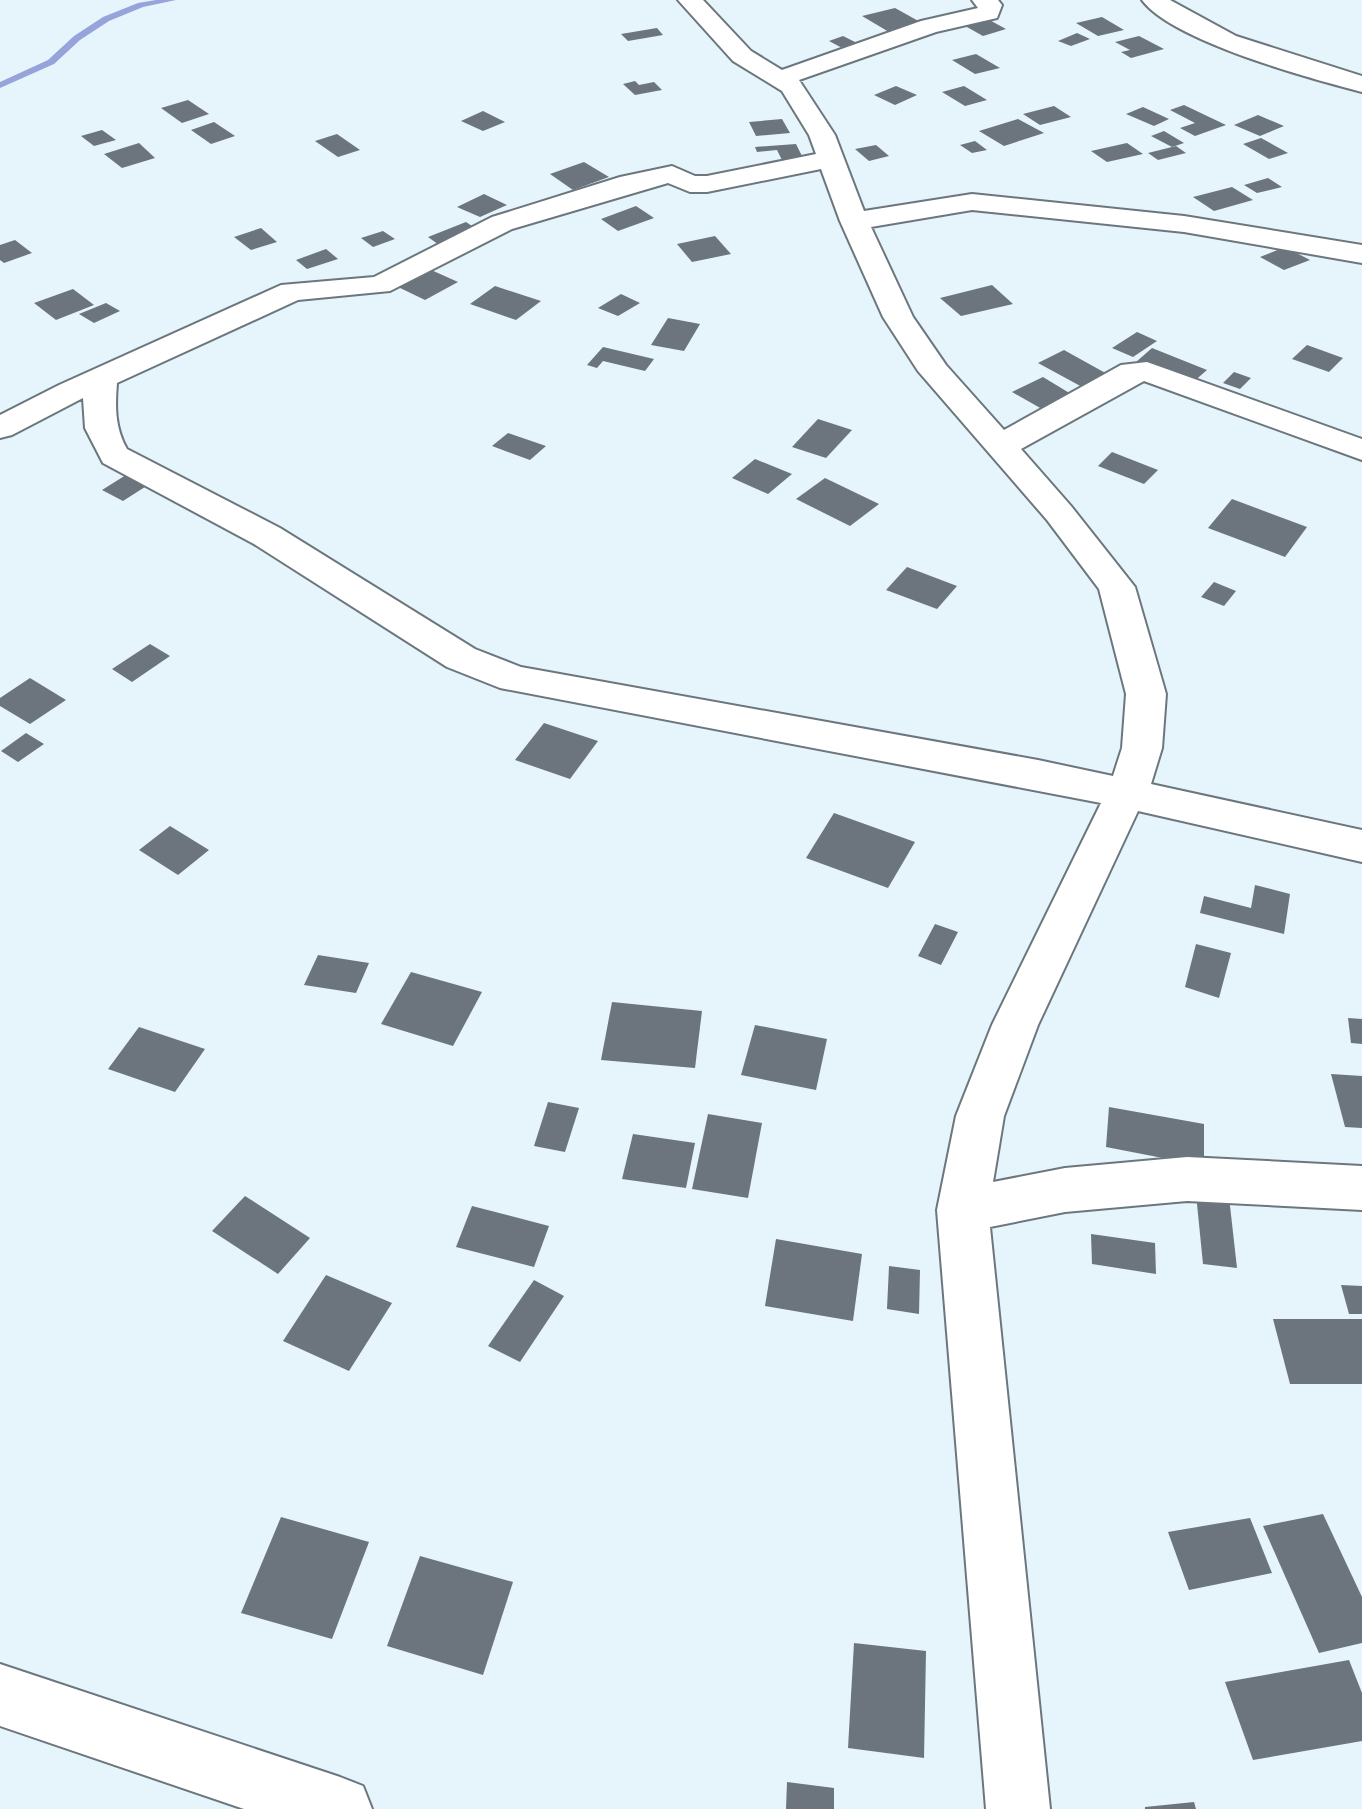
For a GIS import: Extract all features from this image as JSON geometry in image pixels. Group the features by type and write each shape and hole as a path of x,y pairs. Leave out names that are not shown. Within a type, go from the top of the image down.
{"street":[{"path":"690,0 742,56 791,86 814,122 854,221 898,317 934,371 1001,446 1117,587 1146,694 1142,748 1128,792 1106,830 1015,1025 980,1116 963,1210 1018,1809"},
{"path":"780,79 929,26 989,13 990,5 984,0"},
{"path":"1154,0 1223,41 1274,60 1362,84"},
{"path":"0,428 292,291 380,285 502,223 630,183 672,174 690,184 707,184 830,159"},
{"path":"854,221 972,202 1184,224 1362,254"},
{"path":"1001,446 1132,372 1147,371 1362,450"},
{"path":"101,378 98,408 102,437 115,456 267,536 461,658 514,679 1128,792 1362,846"},
{"path":"963,1210 1065,1190 1187,1179 1362,1188"},
{"path":"0,1695 340,1809"}],"building":[{"path":"895,8 922,23 889,32 862,16"},
{"path":"982,16 1006,29 983,36 958,22"},
{"path":"1102,17 1124,30 1098,36 1076,23"},
{"path":"657,28 663,35 628,41 621,34"},
{"path":"1077,33 1090,39 1071,46 1058,41"},
{"path":"843,36 859,44 844,49 829,41"},
{"path":"1139,36 1164,49 1131,58 1121,52 1130,50 1115,42"},
{"path":"976,54 1000,68 975,74 952,60"},
{"path":"635,81 639,85 654,82 662,90 635,95 623,84"},
{"path":"896,86 917,95 895,105 874,95"},
{"path":"964,86 987,100 965,106 942,92"},
{"path":"188,100 209,114 182,123 161,108"},
{"path":"1184,105 1226,125 1195,136 1180,128 1195,123 1170,110"},
{"path":"1054,106 1071,117 1040,125 1023,114"},
{"path":"1143,107 1169,119 1154,126 1126,114"},
{"path":"483,111 505,122 483,131 461,121"},
{"path":"1258,115 1284,126 1260,136 1234,125"},
{"path":"782,119 790,133 756,136 749,122"},
{"path":"1018,119 1044,133 1004,146 979,131"},
{"path":"214,122 235,136 211,144 191,130"},
{"path":"102,130 116,140 94,146 81,136"},
{"path":"1164,131 1184,143 1172,147 1151,136"},
{"path":"337,134 360,150 338,157 315,141"},
{"path":"1261,138 1288,153 1269,159 1243,144"},
{"path":"975,141 987,150 972,153 960,145"},
{"path":"139,143 155,158 122,168 104,154"},
{"path":"1127,143 1143,154 1107,162 1091,151"},
{"path":"796,144 803,158 782,160 777,150 757,152 755,147"},
{"path":"876,145 889,156 869,161 855,149"},
{"path":"1176,146 1186,153 1158,160 1148,153"},
{"path":"584,162 609,177 573,190 550,174"},
{"path":"1268,178 1282,187 1257,193 1244,185"},
{"path":"1232,187 1253,200 1214,211 1193,197"},
{"path":"484,194 507,205 480,217 457,207"},
{"path":"636,206 654,218 618,231 601,219"},
{"path":"466,222 481,232 442,247 428,237"},
{"path":"261,228 277,242 251,250 234,237"},
{"path":"383,231 395,239 373,247 361,238"},
{"path":"715,236 731,254 692,262 677,244"},
{"path":"15,240 32,253 4,263 0,260 0,245"},
{"path":"1285,247 1310,260 1284,270 1260,257"},
{"path":"326,249 338,259 307,269 296,260"},
{"path":"429,269 458,282 425,300 396,286"},
{"path":"992,285 1013,304 961,316 940,298"},
{"path":"495,286 541,301 516,320 470,304"},
{"path":"73,289 94,305 56,320 34,303"},
{"path":"621,294 640,303 618,316 598,308"},
{"path":"106,303 120,311 94,323 79,314"},
{"path":"668,318 700,324 684,351 651,345"},
{"path":"1137,332 1157,341 1133,357 1112,348"},
{"path":"1307,345 1343,358 1329,372 1292,359"},
{"path":"603,347 654,359 645,371 603,361 597,368 587,365"},
{"path":"1152,348 1207,370 1192,383 1136,362"},
{"path":"1064,350 1109,375 1084,388 1038,363"},
{"path":"1234,372 1251,378 1240,389 1223,383"},
{"path":"1043,377 1071,394 1042,409 1012,392"},
{"path":"818,419 852,430 826,458 792,447"},
{"path":"508,433 546,446 530,460 492,446"},
{"path":"1112,452 1158,470 1144,484 1098,466"},
{"path":"755,459 792,474 768,494 732,478"},
{"path":"126,475 148,485 123,501 102,490"},
{"path":"825,478 879,504 850,526 796,499"},
{"path":"1232,499 1307,527 1285,557 1208,528"},
{"path":"907,567 957,586 937,609 886,590"},
{"path":"1214,582 1236,591 1224,606 1201,597"},
{"path":"150,644 170,656 132,682 112,669"},
{"path":"30,678 66,700 30,724 0,706 0,698"},
{"path":"544,723 598,741 570,779 515,760"},
{"path":"26,733 44,744 18,762 1,751"},
{"path":"834,813 915,842 888,888 806,858"},
{"path":"170,826 209,850 178,875 139,850"},
{"path":"1255,885 1290,894 1284,934 1200,913 1204,896 1251,908"},
{"path":"935,924 958,932 941,965 918,956"},
{"path":"1196,944 1231,953 1219,998 1185,987"},
{"path":"318,955 369,963 356,993 304,985"},
{"path":"411,972 482,992 453,1046 381,1024"},
{"path":"612,1002 702,1011 695,1068 601,1060"},
{"path":"1348,1018 1362,1019 1362,1044 1351,1043"},
{"path":"755,1025 827,1039 816,1090 741,1075"},
{"path":"139,1027 205,1049 175,1092 108,1069"},
{"path":"1331,1074 1362,1076 1362,1128 1345,1127"},
{"path":"548,1102 579,1108 565,1152 534,1146"},
{"path":"1109,1107 1204,1124 1204,1166 1106,1147"},
{"path":"708,1114 762,1123 748,1198 692,1189"},
{"path":"633,1134 695,1143 686,1188 622,1179"},
{"path":"1195,1184 1228,1188 1237,1268 1203,1264"},
{"path":"245,1196 310,1238 278,1274 212,1231"},
{"path":"472,1206 549,1226 534,1267 456,1247"},
{"path":"1091,1234 1155,1243 1156,1274 1092,1264"},
{"path":"776,1239 862,1254 853,1321 765,1306"},
{"path":"889,1266 920,1270 919,1314 887,1309"},
{"path":"326,1275 392,1303 349,1371 283,1341"},
{"path":"534,1280 564,1296 520,1362 488,1346"},
{"path":"1341,1285 1362,1286 1362,1314 1349,1314"},
{"path":"1273,1319 1362,1319 1362,1384 1290,1384"},
{"path":"1323,1514 1362,1597 1362,1643 1319,1653 1263,1526"},
{"path":"281,1517 369,1542 332,1639 241,1613"},
{"path":"1250,1518 1272,1573 1189,1590 1168,1532"},
{"path":"420,1556 513,1582 483,1675 387,1646"},
{"path":"854,1643 926,1651 924,1758 848,1748"},
{"path":"1349,1660 1362,1693 1362,1741 1253,1760 1225,1682"},
{"path":"787,1782 834,1788 834,1809 786,1809"},
{"path":"1194,1802 1196,1809 1145,1809 1145,1807"}],"waterway":[{"path":"0,85 51,62 77,38 106,19 141,5 172,0"}]}
